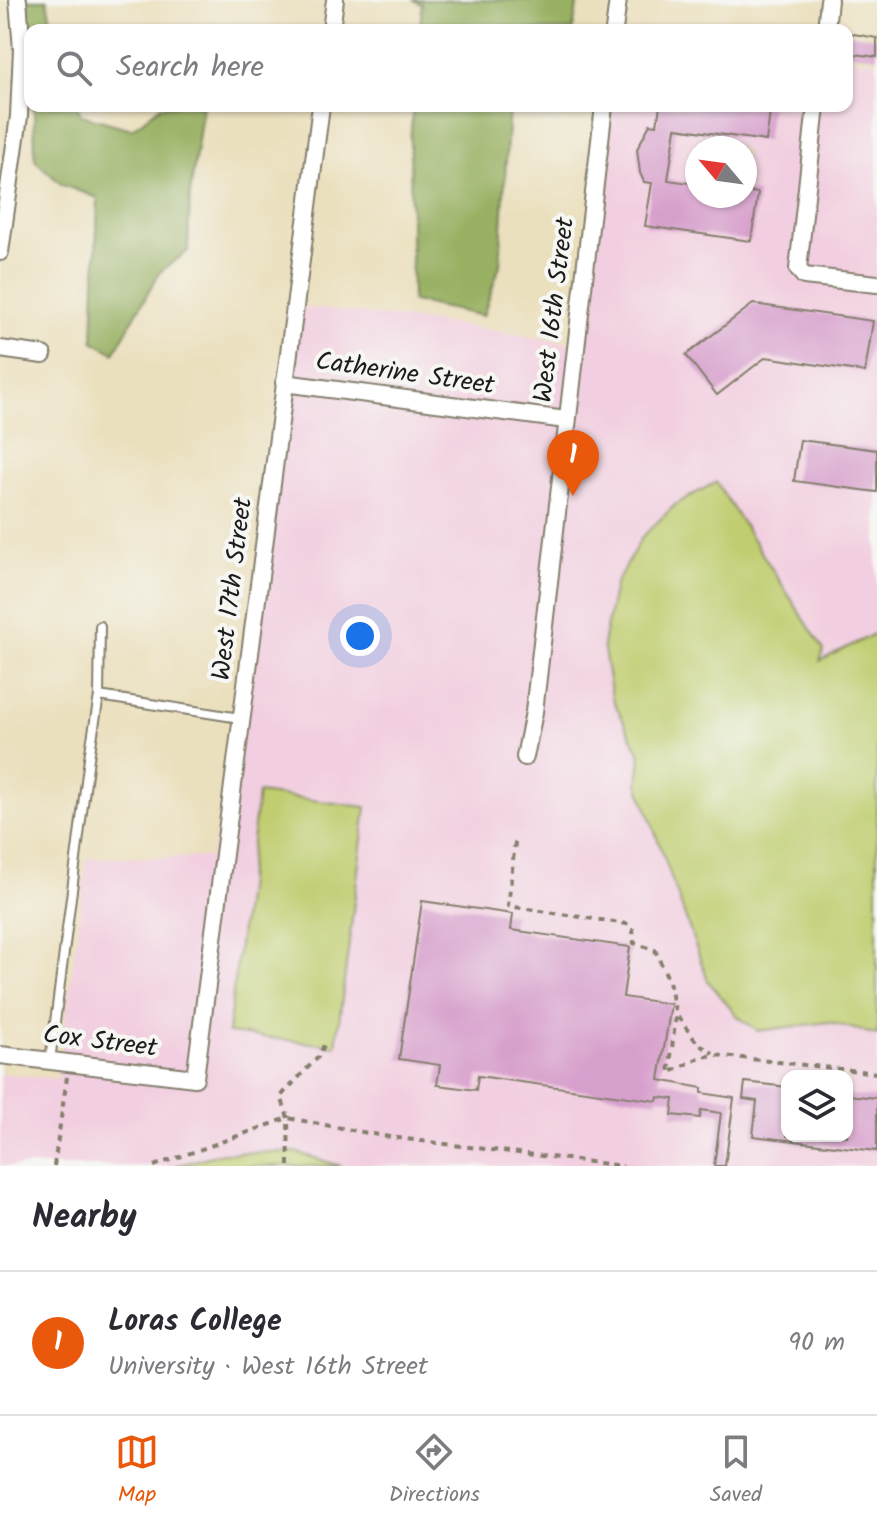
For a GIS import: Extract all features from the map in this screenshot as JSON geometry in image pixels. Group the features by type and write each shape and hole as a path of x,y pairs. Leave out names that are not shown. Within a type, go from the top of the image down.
{"street":[{"path":"0,252 19,116 22,49 18,0"},
{"path":"615,24 618,0"},
{"path":"827,24 829,0"},
{"name":"West 17th Street","path":"195,1078 320,112"},
{"name":"West 16th Street","path":"525,757 534,712 603,112"},
{"path":"815,112 798,269 804,276 877,284"},
{"path":"0,349 43,355"},
{"name":"Catherine Street","path":"284,383 566,420"},
{"name":"Cox Street","path":"0,1055 195,1078"}],"lane":[{"path":"50,1061 99,696 100,626"},
{"path":"99,696 240,718"}],"path":[{"path":"515,842 508,906 627,924 633,928 634,943 655,950 669,981 676,1015 669,1073 701,1057 715,1055 877,1073"},
{"path":"676,1015 698,1044 715,1055"},
{"path":"289,1166 288,1118 281,1096 319,1056 324,1045"},
{"path":"54,1166 69,1063"},
{"path":"154,1166 288,1118 389,1137 623,1166"}],"shaded area":[{"path":"853,59 877,62 877,1166 0,1166 0,1073 58,1079 87,858 211,857 240,718 294,306 446,323 575,344 613,112 853,112"}],"green space":[{"path":"27,0 47,0 52,24 29,24"},
{"path":"413,0 578,0 574,24 420,24 422,4"},
{"path":"34,112 80,112 81,115 132,129 153,112 202,112 190,194 188,251 160,272 114,353 93,341 98,198 62,185 35,160"},
{"path":"412,112 509,112 500,265 483,316 412,301 410,141"},
{"path":"716,482 824,650 820,661 874,634 877,636 877,1035 829,1022 758,1031 736,1015 708,981 638,784 641,756 612,698 603,644 615,585 642,537 676,504"},
{"path":"258,793 366,807 336,1046 228,1033"},
{"path":"295,1152 341,1166 176,1166 222,1153"}],"building":[{"path":"853,34 877,38 877,57 853,54"},
{"path":"659,112 770,112 766,141 757,140 757,136 731,136 676,128 668,180 685,182 685,208 756,208 751,241 645,226 652,183 644,182 640,173 637,149 650,124 657,125"},
{"path":"753,304 873,321 865,372 766,357 717,395 686,355"},
{"path":"800,440 877,450 877,492 794,481"},
{"path":"422,901 513,914 511,930 630,947 623,997 671,1004 659,1080 702,1088 702,1093 734,1098 725,1166 714,1166 721,1113 701,1110 700,1118 672,1115 674,1099 658,1097 657,1101 478,1076 476,1090 437,1085 440,1065 399,1059"},
{"path":"745,1082 781,1086 781,1139 753,1136 757,1101 743,1099"},
{"path":"853,1096 877,1098 877,1151 803,1142 853,1142"}],"place":[{"name":"Loras College","path":"573,496"}]}
